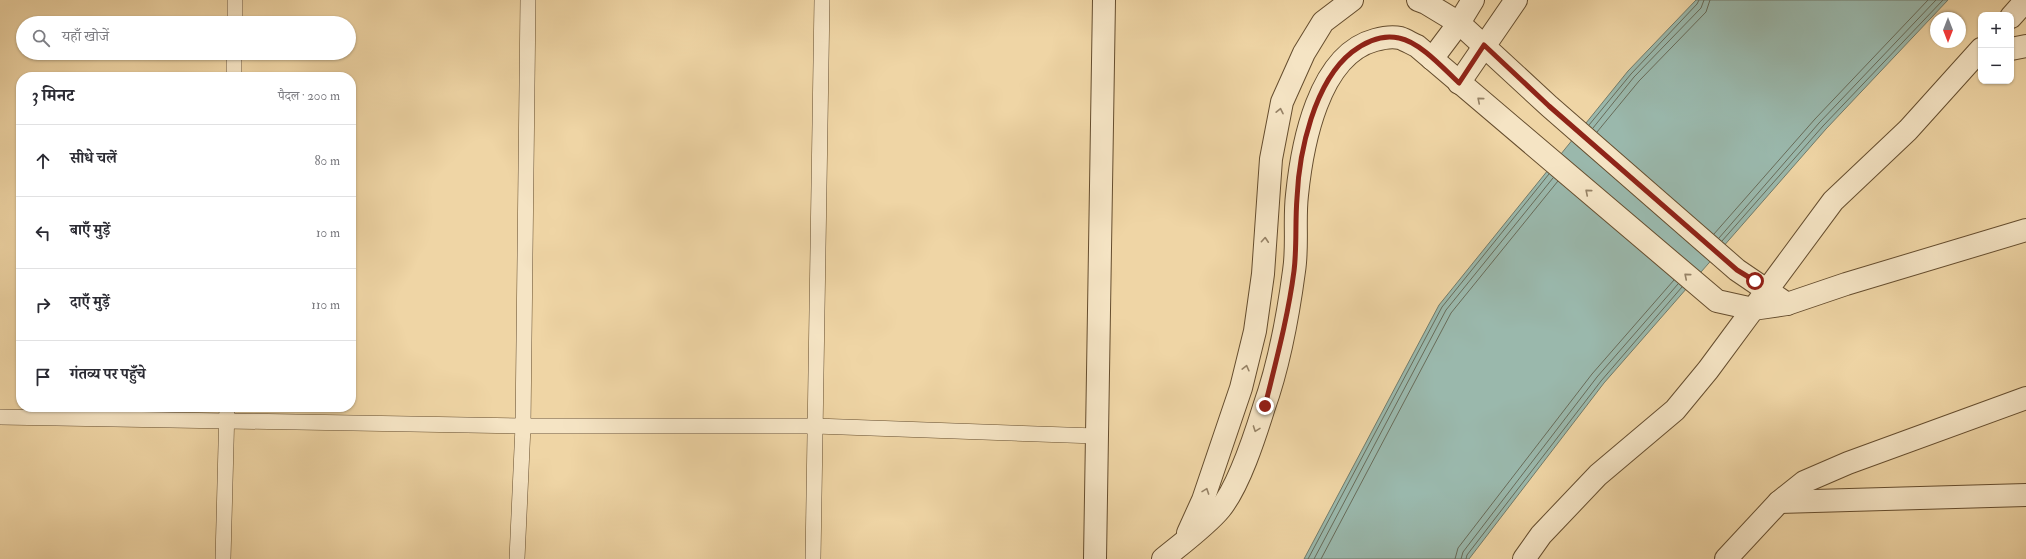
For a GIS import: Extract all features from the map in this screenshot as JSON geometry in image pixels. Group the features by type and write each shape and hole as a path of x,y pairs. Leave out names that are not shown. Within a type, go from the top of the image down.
{"street":[{"path":"1095,559 1104,0"},
{"path":"1185,540 1203,500 1218,458 1241,388 1255,331 1263,274 1270,159 1282,102 1304,53 1323,22 1352,0"},
{"path":"1418,0 1426,3 1459,23 1549,106 1737,270 1787,304"},
{"path":"1432,59 1459,23 1473,0"},
{"path":"1459,83 1516,0"},
{"path":"2014,13 2026,0"},
{"path":"1163,559 1220,509 1240,474 1265,406 1285,324 1294,269 1297,197 1303,149 1315,109 1328,81 1342,60 1363,43 1382,38 1399,38 1417,46 1717,301 1753,309 1787,304 1846,284 2026,230"},
{"path":"2014,48 2026,46"},
{"path":"1524,559 1541,535 1598,475 1675,410 1708,370 1833,201 1908,130 1978,54"},
{"path":"1726,559 1779,502 1804,482 1848,463 2026,398"},
{"path":"1779,502 2026,495"}],"lane":[{"path":"235,16 236,0"},
{"path":"517,559 523,426 528,0"},
{"path":"813,559 822,0"},
{"path":"234,60 234,72"},
{"path":"223,559 227,414"},
{"path":"0,417 227,414 523,426 815,426 1096,436"}],"water":[{"path":"1696,0 1948,0 1937,12 1930,12 1930,19 1826,129 1604,383 1469,559 1304,559 1439,305 1628,71"}],"route":[{"path":"1265,406 1285,324 1294,269 1297,197 1303,149 1315,109 1328,81 1342,60 1363,43 1382,38 1399,38 1417,46 1459,83 1484,45 1549,106 1737,270 1755,281"}]}
